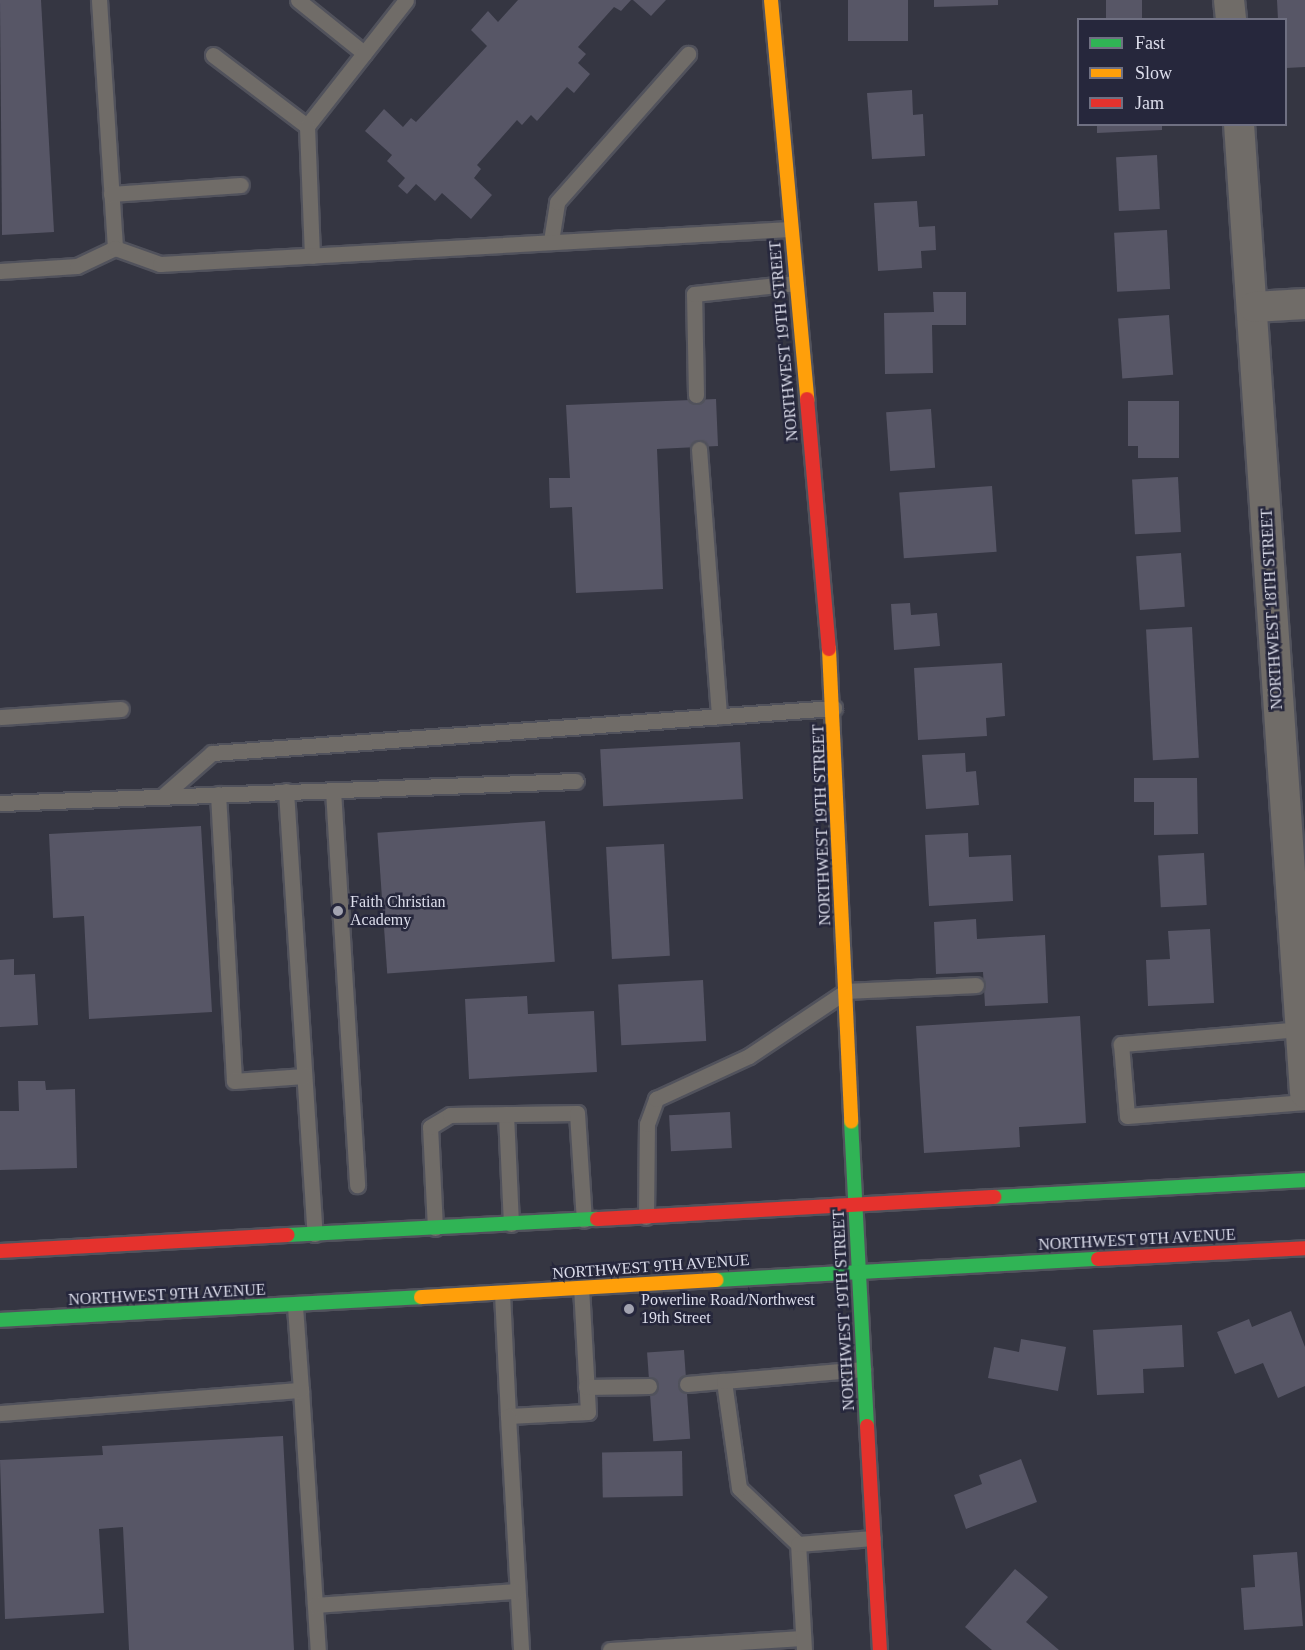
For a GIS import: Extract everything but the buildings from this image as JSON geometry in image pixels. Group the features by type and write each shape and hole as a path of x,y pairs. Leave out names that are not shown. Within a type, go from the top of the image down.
{"main road":[{"name":"NORTHWEST 19TH STREET","path":"771,0 834,708 858,1271 880,1650"},
{"path":"0,1251 1305,1180"},
{"name":"NORTHWEST 9TH AVENUE","path":"0,1320 295,1306 858,1271 1305,1248"}],"street":[{"path":"1229,0 1231,18"},
{"name":"NORTHWEST 18TH STREET","path":"1239,126 1293,740 1300,1029 1305,1093"},
{"path":"1254,307 1305,304"}],"lane":[{"path":"99,0 115,248"},
{"path":"298,0 364,53"},
{"path":"312,256 307,126 406,0"},
{"path":"551,241 557,202 688,54"},
{"path":"213,55 307,126"},
{"path":"111,194 241,185"},
{"path":"0,271 77,267 115,248 160,264 790,229"},
{"path":"696,395 694,294 795,283"},
{"path":"699,449 719,716"},
{"path":"163,796 212,753 834,708"},
{"path":"0,717 121,710"},
{"path":"0,803 576,781"},
{"path":"333,790 357,1185"},
{"path":"286,791 315,1234"},
{"path":"218,794 234,1081 304,1076"},
{"path":"646,1217 647,1124 656,1099 749,1056 846,992 976,985"},
{"path":"1300,1029 1121,1044 1127,1116 1305,1102"},
{"path":"435,1228 430,1127 450,1115 577,1113 584,1220"},
{"path":"506,1114 511,1224"},
{"path":"508,1416 588,1412 581,1288"},
{"path":"502,1293 521,1650"},
{"path":"295,1306 318,1650"},
{"path":"687,1384 863,1369"},
{"path":"610,1650 803,1644 798,1544 739,1488 724,1380"},
{"path":"586,1387 649,1386"},
{"path":"0,1413 301,1390"},
{"path":"798,1544 873,1538"},
{"path":"315,1605 517,1591"}],"traffic: fast":[{"path":"851,1121 867,1426"},
{"path":"994,1197 1305,1180"},
{"path":"288,1235 597,1219"},
{"path":"717,1280 1098,1259"},
{"path":"0,1320 421,1297"}],"traffic: slow":[{"path":"771,0 807,399"},
{"path":"829,649 851,1121"},
{"path":"421,1297 717,1280"}],"traffic: jam":[{"path":"807,399 829,649"},
{"path":"597,1219 994,1197"},
{"path":"0,1251 288,1235"},
{"path":"1098,1259 1305,1248"},
{"path":"867,1426 880,1650"}],"place":[{"name":"Faith Christian Academy","path":"338,911"},
{"name":"Powerline Road/Northwest 19th Street","path":"629,1309"}]}
